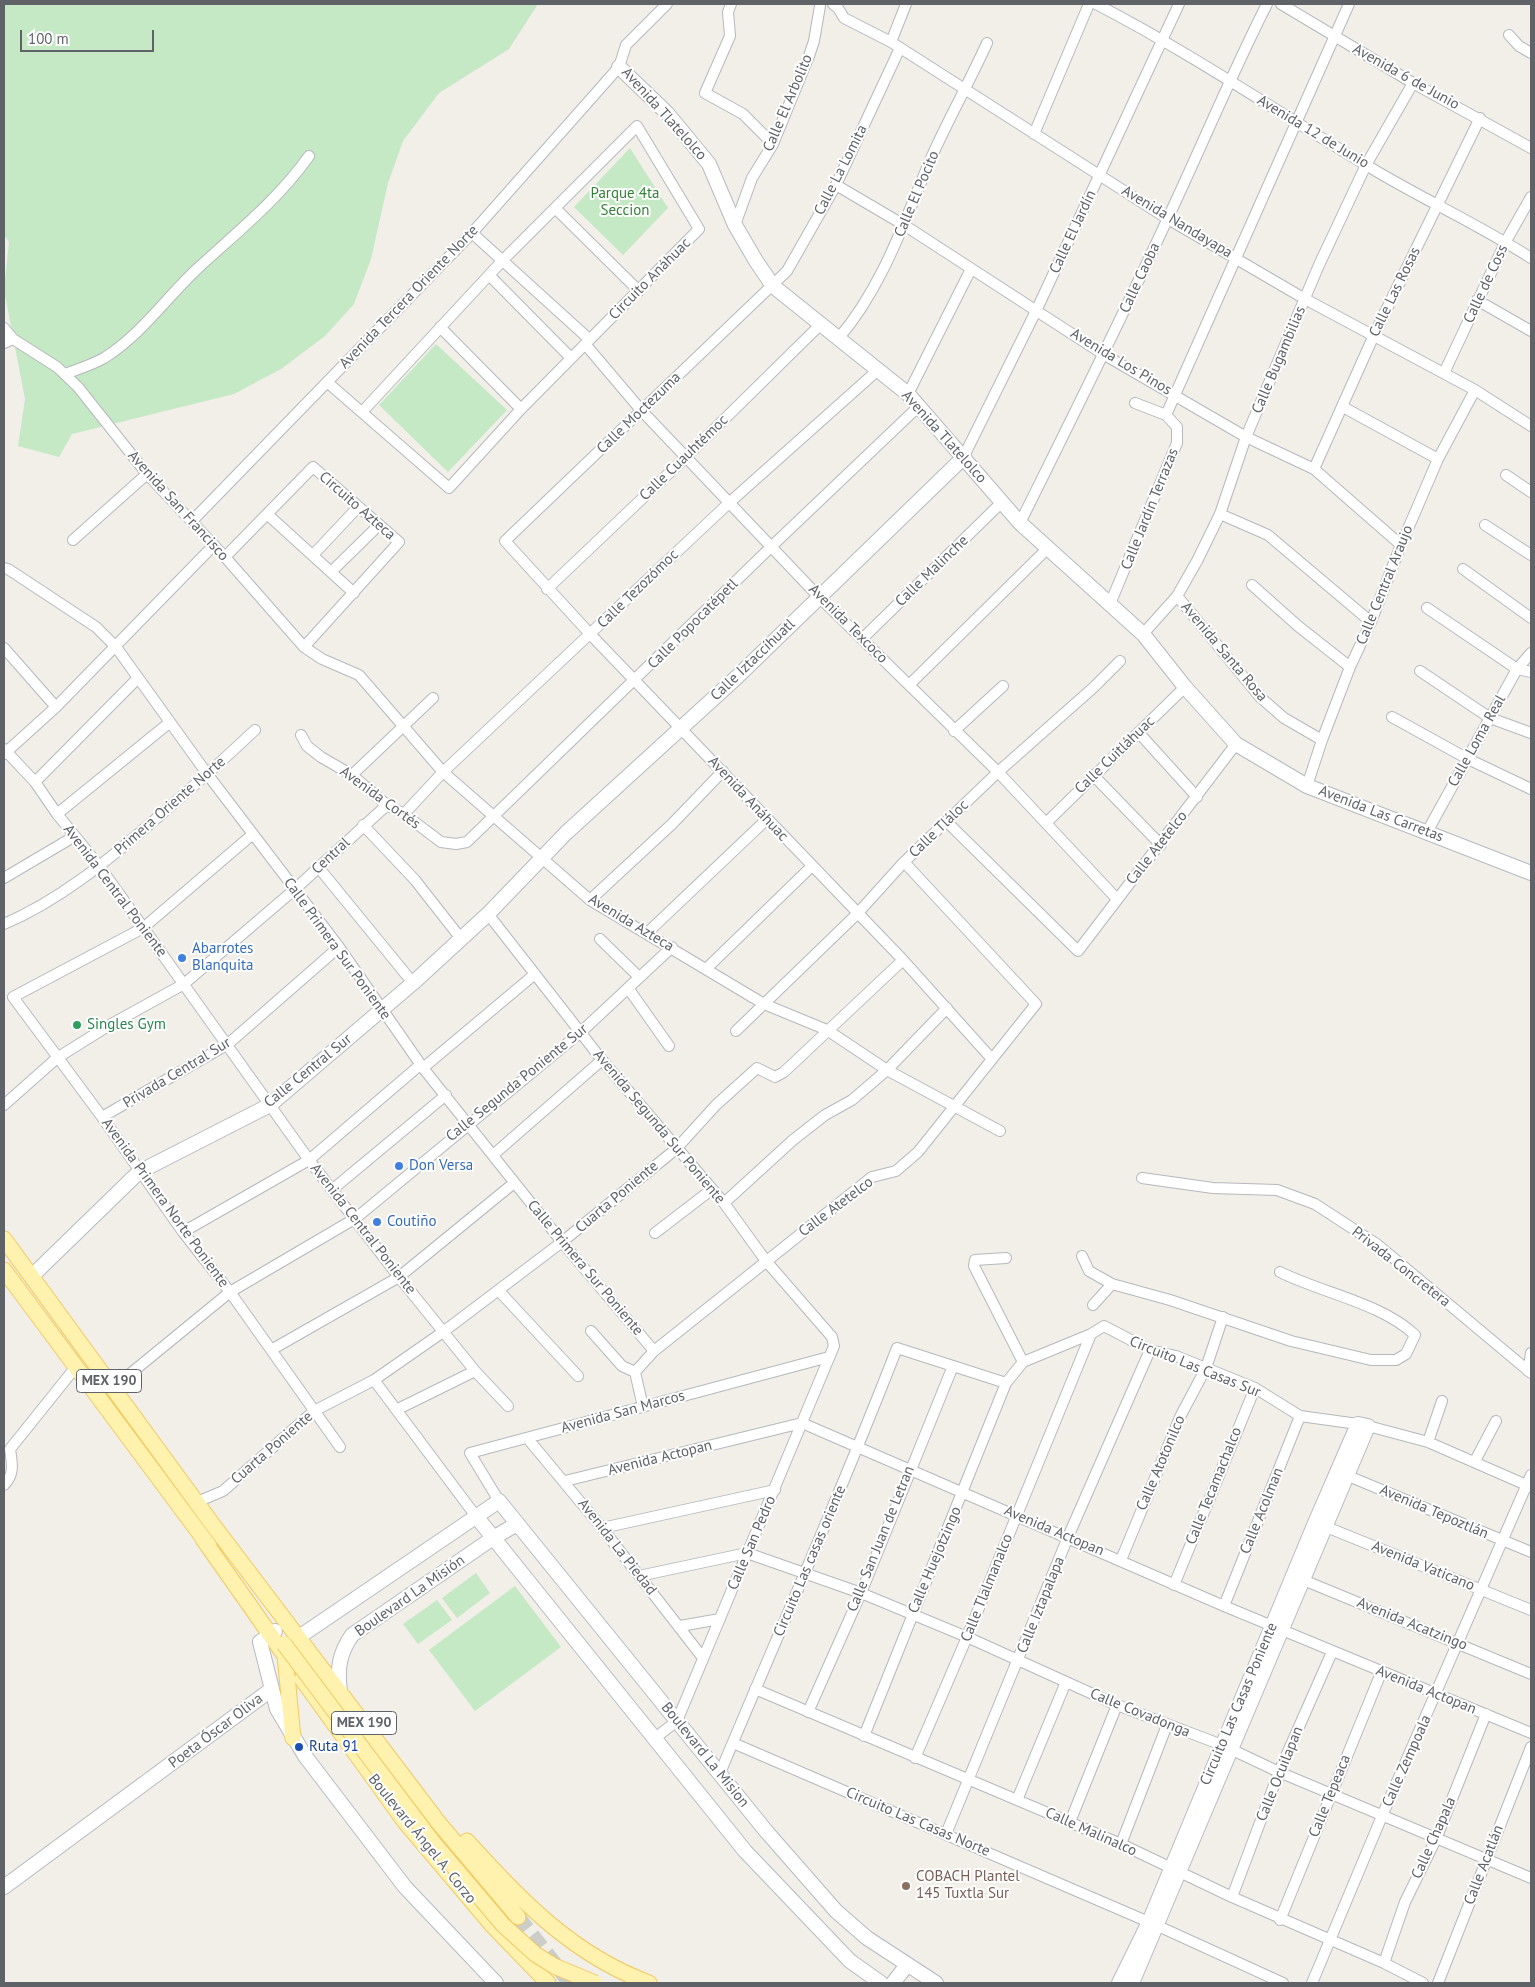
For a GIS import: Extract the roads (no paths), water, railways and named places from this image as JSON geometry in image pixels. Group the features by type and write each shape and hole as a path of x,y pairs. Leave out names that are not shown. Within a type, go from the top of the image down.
{"main road":[{"name":"MEX 190","path":"4,1239 197,1502"},
{"name":"MEX 190","path":"4,1270 273,1633 432,1841 503,1925 535,1954 574,1975 595,1983"},
{"name":"Boulevard Ángel A. Corzo","path":"197,1502 438,1822 518,1917"},
{"name":"Boulevard Ángel A. Corzo","path":"285,1649 405,1822 491,1924 548,1983"},
{"path":"285,1649 293,1738"},
{"path":"380,1744 526,1905 582,1950 608,1965 649,1983"}],"street":[{"name":"Avenida Tlatelolco","path":"667,4 623,52 619,67 674,120 710,164 735,224 773,286 908,394 1020,523 1143,634 1185,687 1236,744"},
{"path":"731,4 728,12 730,36 706,93 743,114 773,144"},
{"name":"Calle El Arbolito","path":"735,224 752,178 773,144 814,41 820,4"},
{"name":"Avenida Nandayapa","path":"833,4 844,18 891,42 1168,219 1305,299 1475,390 1531,426"},
{"path":"891,42 906,4"},
{"path":"1034,134 1089,4"},
{"name":"Avenida 12 de Junio","path":"1096,4 1163,39 1366,165 1437,206 1506,241 1531,258"},
{"name":"Calle El Jardín","path":"963,458 1037,309 1179,4"},
{"name":"Calle Caoba","path":"1020,523 1104,354 1168,219 1228,81 1267,4"},
{"name":"Avenida 6 de Junio","path":"1281,4 1413,83 1480,118 1531,148"},
{"path":"1135,403 1166,416 1349,4"},
{"path":"1509,35 1519,46 1531,53"},
{"name":"Calle El Pocito","path":"838,339 857,318 871,293 904,225 932,155 988,43"},
{"name":"Calle La Lomita","path":"773,286 787,271 836,185 900,48"},
{"name":"Avenida Tercera Oriente Norte","path":"192,521 472,233 619,67"},
{"name":"Calle Bugambilias","path":"1143,634 1177,596 1197,561 1220,514 1246,437 1319,265 1366,165 1413,83"},
{"name":"Calle Las Rosas","path":"1314,469 1344,407 1374,335 1480,118"},
{"name":"Circuito Anáhuac","path":"637,126 699,229 521,409 449,488 362,412 503,260 637,126"},
{"path":"65,374 103,358 128,339 196,270 280,193 309,156"},
{"name":"Avenida Los Pinos","path":"836,185 904,225 1037,309 1104,354 1246,437 1314,469 1401,545"},
{"name":"Calle de Coss","path":"1444,373 1506,241 1531,197"},
{"path":"556,209 639,291"},
{"name":"Avenida Texcoco","path":"472,233 503,260 587,342 641,410 819,597 998,772 1117,899"},
{"path":"908,394 971,269"},
{"path":"490,276 571,358"},
{"name":"Calle Moctezuma","path":"505,541 773,286"},
{"path":"1478,300 1531,332"},
{"name":"Calle Cuauhtémoc","path":"548,589 820,325"},
{"path":"440,327 521,409"},
{"name":"Avenida San Francisco","path":"4,328 9,341 65,374 147,474 225,557 304,647 322,659 358,675"},
{"name":"Calle Tezozómoc","path":"404,814 443,772 591,635 730,502 878,370"},
{"path":"327,382 362,412"},
{"name":"Calle Central Araujo","path":"1307,786 1350,666 1371,622 1401,545 1438,459 1475,390"},
{"name":"Calle Popocatépetl","path":"467,842 919,406"},
{"path":"1344,407 1438,459"},
{"name":"Calle Jardín Terrazas","path":"1110,604 1177,443 1177,427 1166,416"},
{"name":"Calle Iztaccíhuatl","path":"541,859 566,833 737,677 963,458"},
{"name":"Circuito Azteca","path":"225,557 313,468 399,542 304,647"},
{"path":"73,540 147,474"},
{"path":"1506,475 1531,492"},
{"name":"Calle Malinche","path":"862,640 1002,502"},
{"path":"312,555 358,507"},
{"path":"268,514 354,593"},
{"path":"1220,514 1268,535 1371,622"},
{"path":"331,572 379,525"},
{"path":"1485,525 1531,555"},
{"name":"Avenida Anáhuac","path":"505,541 591,635 903,960 991,1058"},
{"path":"5,752 56,707 214,545"},
{"path":"909,685 1047,549"},
{"name":"Calle Primera Sur Poniente","path":"4,568 72,609 96,627 116,647 169,723 339,947 421,1066 562,1242 654,1351"},
{"path":"1462,569 1531,618"},
{"path":"1252,585 1298,626 1350,666"},
{"name":"Avenida Santa Rosa","path":"1177,596 1260,697 1284,718 1322,740"},
{"path":"1427,608 1517,669 1531,672"},
{"path":"4,648 56,707"},
{"name":"Calle Loma Real","path":"1427,832 1517,669 1531,653"},
{"name":"Calle Tláloc","path":"736,1031 858,914 904,862 998,772 1094,687 1120,661"},
{"path":"1420,671 1490,718 1531,733"},
{"name":"Avenida Azteca","path":"358,675 443,772 494,814 541,859 590,900 672,947 764,1004 828,1030 887,1070 952,1107 1000,1131"},
{"path":"35,782 138,678"},
{"path":"954,731 1003,686"},
{"name":"Calle Cuitláhuac","path":"1046,823 1185,687"},
{"path":"352,775 433,698"},
{"path":"1392,717 1468,759 1531,789"},
{"path":"57,814 169,723"},
{"name":"Primera Oriente Norte","path":"4,924 100,866 208,775 255,730"},
{"path":"1139,733 1197,796"},
{"name":"Avenida Cortés","path":"301,735 307,746 352,775 387,805 404,814 441,842 456,844 467,842"},
{"name":"Avenida Las Carretas","path":"1236,744 1307,786 1531,872"},
{"name":"Calle Atetelco","path":"947,822 1078,951 1161,845 1236,744"},
{"name":"Avenida Central Poniente","path":"5,752 35,782 57,814 100,866 309,1160 443,1332 475,1371 508,1406"},
{"path":"590,900 672,824 722,771"},
{"path":"1093,775 1161,845"},
{"name":"Central","path":"184,984 319,868 363,825 387,805"},
{"path":"647,933 766,819"},
{"path":"363,825 415,880 462,940"},
{"path":"143,928 253,834"},
{"path":"4,878 75,836"},
{"name":"Calle Central Sur","path":"32,1276 139,1172 270,1105 462,940 541,859"},
{"name":"Calle Atetelco","path":"635,1372 654,1351 872,1177 896,1171 918,1152 991,1058 1036,1004 904,862"},
{"path":"706,968 812,866"},
{"path":"319,868 414,983"},
{"name":"Avenida Segunda Sur Poniente","path":"488,914 602,1060 724,1204 766,1261 832,1338"},
{"name":"Avenida Primera Norte Poniente","path":"143,928 13,997 102,1117 183,1232 230,1292 340,1447"},
{"path":"600,939 639,977"},
{"name":"Privada Central Sur","path":"102,1117 228,1044 339,947"},
{"name":"Calle Segunda Poniente Sur","path":"114,1387 230,1292 356,1218 468,1123 581,1032 672,947"},
{"path":"828,1030 903,960"},
{"path":"183,1232 309,1160 535,974"},
{"path":"4,1106 57,1058 108,1026 184,984"},
{"path":"628,988 669,1046"},
{"path":"724,1204 793,1140 825,1115 852,1100 887,1070 947,1008"},
{"name":"Cuarta Poniente","path":"197,1502 223,1491 314,1411 374,1380 499,1291 676,1148 716,1105 758,1068 775,1077 784,1072 828,1030"},
{"path":"493,1155 602,1060"},
{"path":"333,1189 446,1095"},
{"name":"Privada Concretera","path":"1142,1178 1213,1188 1278,1190 1315,1204 1378,1245 1530,1372"},
{"path":"271,1350 399,1277 514,1183"},
{"path":"655,1233 711,1190"},
{"path":"1082,1256 1089,1271 1112,1284 1222,1317 1292,1341 1371,1360 1396,1360 1406,1354 1415,1335 1405,1326 1350,1299 1297,1281 1280,1272"},
{"path":"1006,1258 981,1258 975,1260 974,1266 1023,1362"},
{"path":"1093,1305 1112,1284"},
{"path":"499,1291 578,1376"},
{"name":"Calle Atotonilco","path":"1120,1560 1181,1415 1206,1368 1222,1317"},
{"name":"Circuito Las Casas Sur","path":"1006,1383 1023,1362 1090,1334 1104,1326 1150,1350 1176,1356 1255,1388 1300,1416 1363,1425 1428,1442 1529,1486"},
{"path":"591,1331 622,1366 635,1372 643,1407"},
{"name":"Calle Tlalmanalco","path":"915,1758 967,1637 1090,1334"},
{"name":"Calle San Pedro","path":"677,1721 834,1346 832,1338"},
{"name":"Circuito Las casas oriente","path":"720,1774 804,1573 859,1448 897,1348 953,1366"},
{"name":"Calle Iztapalapa","path":"946,1834 1068,1537 1150,1350"},
{"path":"1530,1372 1531,1353"},
{"name":"Avenida San Marcos","path":"499,1501 470,1453 829,1357"},
{"path":"953,1366 1006,1383"},
{"name":"Calle San Juan de Letran","path":"808,1712 860,1593 953,1366"},
{"path":"7,1482 12,1466 7,1446 75,1368"},
{"path":"398,1409 475,1371"},
{"path":"374,1380 398,1409 475,1515"},
{"name":"Calle Huejotzingo","path":"864,1736 912,1615 964,1493 1006,1383"},
{"name":"Calle Tecamachalco","path":"1174,1585 1255,1388"},
{"path":"1428,1442 1442,1401"},
{"name":"Calle Acolman","path":"1224,1606 1300,1416"},
{"path":"1475,1461 1496,1421"},
{"name":"Avenida Actopan","path":"565,1481 802,1422 1174,1585 1531,1733"},
{"name":"Circuito Las Casas Poniente","path":"1132,1983 1153,1924 1363,1425"},
{"name":"Avenida La Piedad","path":"528,1439 565,1481 680,1626 703,1658"},
{"name":"Avenida Tepoztlán","path":"1342,1474 1531,1552"},
{"name":"Calle Zempoala","path":"1312,1983 1502,1540 1529,1486 1531,1474"},
{"path":"602,1528 775,1490"},
{"name":"Boulevard La Misión","path":"299,1637 475,1515 499,1501"},
{"name":"Boulevard La Mision","path":"499,1501 772,1838 836,1911 867,1938 936,1983"},
{"name":"Boulevard La Mision","path":"475,1515 745,1851 850,1961 880,1983"},
{"name":"Boulevard La Misión","path":"340,1691 339,1662 342,1649 352,1635 493,1538 517,1524"},
{"name":"Avenida Vaticano","path":"1320,1524 1531,1610"},
{"path":"639,1576 747,1553"},
{"name":"Calle Covadonga","path":"747,1553 860,1593 967,1637 1117,1705 1227,1747 1330,1794 1531,1878"},
{"name":"Avenida Acatzingo","path":"1298,1578 1531,1674"},
{"path":"680,1626 720,1619"},
{"path":"272,1688 260,1642 273,1633"},
{"name":"Calle Ocuilapan","path":"1232,1898 1279,1772 1332,1652"},
{"name":"Calle Tepeaca","path":"1280,1920 1381,1672"},
{"path":"1017,1800 1066,1682"},
{"name":"Poeta Óscar Oliva","path":"4,1888 272,1688 277,1709 293,1738 405,1886 496,1983"},
{"name":"Calle Malinalco","path":"755,1689 1122,1844 1232,1898 1384,1964 1422,1983"},
{"path":"1070,1822 1117,1705"},
{"name":"Calle Chapala","path":"1384,1964 1404,1902 1436,1839 1486,1714"},
{"path":"654,1738 677,1721"},
{"path":"1122,1844 1167,1725"},
{"name":"Circuito Las Casas Norte","path":"733,1743 1153,1924 1283,1983"},
{"name":"Calle Acatlán","path":"1438,1983 1485,1859 1531,1747"},
{"name":"Circuito Las Casas Poniente","path":"1119,1983 1153,1924"},
{"path":"893,1983 907,1964"}],"tunnel":[{"path":"518,1917 570,1983"}],"place":[{"name":"Abarrotes Blanquita","path":"182,958"},
{"name":"Singles Gym","path":"77,1025"},
{"name":"Don Versa","path":"399,1166"},
{"name":"Coutiño","path":"377,1222"},
{"name":"Ruta 91","path":"299,1747"},
{"name":"COBACH Plantel 145 Tuxtla Sur","path":"906,1886"}],"park label":[{"name":"Parque 4ta Seccion","path":"625,202"}]}
